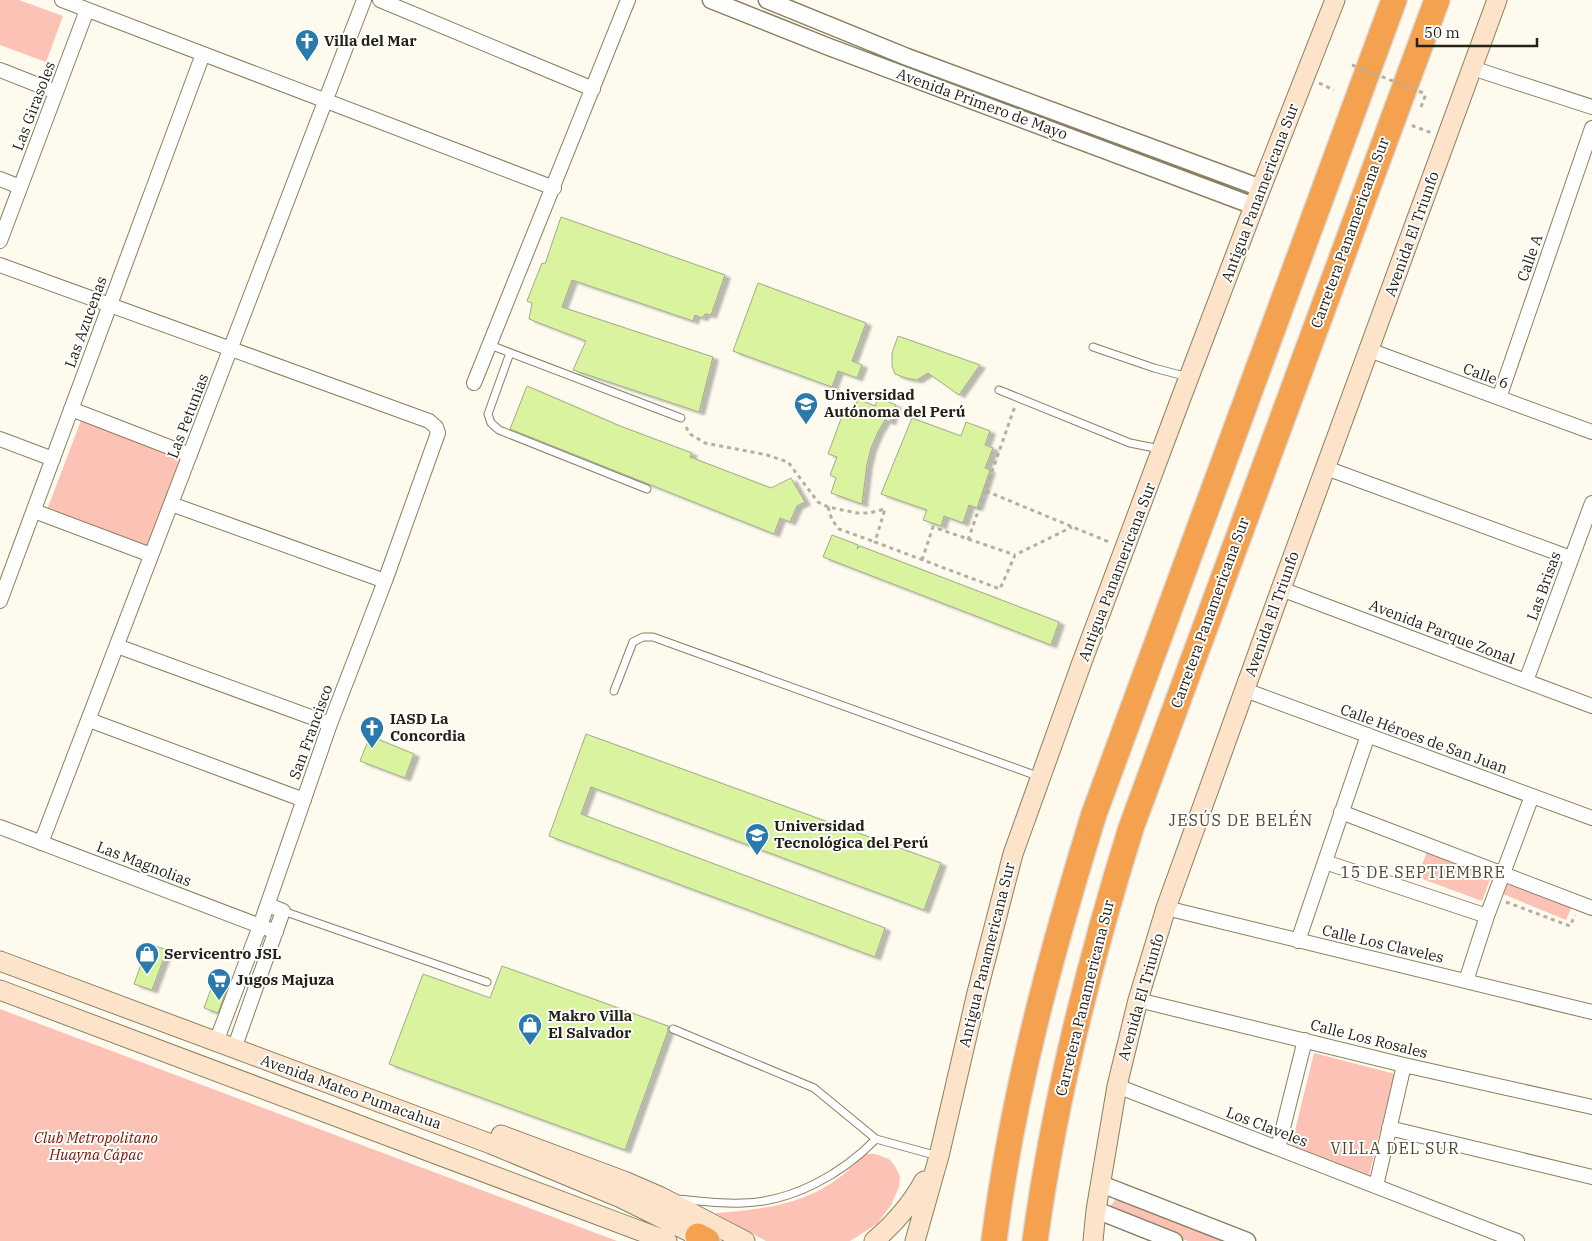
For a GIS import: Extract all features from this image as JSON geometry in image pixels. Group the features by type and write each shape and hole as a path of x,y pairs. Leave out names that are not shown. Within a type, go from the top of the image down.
{"highway":[{"path":"994,1241 1013,1128 1028,1056 1066,906 1094,814 1394,0"},
{"name":"Carretera Panamericana Sur","path":"1035,1241 1046,1171 1071,1048 1106,908 1131,828 1437,0"}],"main road":[{"name":"Antigua Panamericana Sur","path":"916,1241 939,1156 976,993 1010,863 1082,662 1189,377 1257,197 1335,0"},
{"name":"Avenida El Triunfo","path":"1093,1241 1100,1184 1117,1086 1138,1000 1166,908 1497,0"},
{"name":"Avenida Mateo Pumacahua","path":"0,961 500,1148 621,1198 702,1238"},
{"name":"Avenida Mateo Pumacahua","path":"0,990 667,1241"},
{"path":"342,1089 398,1097 624,1181 661,1197 745,1241"},
{"name":"Antigua Panamericana Sur","path":"929,1241 939,1156"},
{"path":"874,1241 894,1223 913,1201 939,1156"}],"street":[{"path":"62,0 554,188"},
{"name":"Las Petunias","path":"41,843 364,0"},
{"path":"380,0 593,89"},
{"path":"474,383 628,0"},
{"name":"Avenida Primero de Mayo","path":"710,0 829,47 1257,197"},
{"name":"Avenida Primero de Mayo","path":"767,0 1257,197"},
{"name":"Las Girasoles","path":"0,241 87,10"},
{"name":"Las Azucenas","path":"0,601 203,54"},
{"path":"1472,68 1592,107"},
{"path":"0,70 56,92"},
{"name":"Calle A","path":"1499,398 1592,128"},
{"path":"0,179 20,186"},
{"path":"0,265 230,350"},
{"name":"San Francisco","path":"216,1042 268,905 330,724 385,581 438,433 436,427 429,421 230,350"},
{"name":"Calle 6","path":"1369,350 1592,432"},
{"path":"71,410 190,454"},
{"path":"0,439 53,458"},
{"path":"1326,468 1572,558"},
{"name":"Las Brisas","path":"1526,681 1592,503"},
{"path":"171,504 385,581"},
{"path":"34,511 151,556"},
{"name":"Avenida Parque Zonal","path":"1281,589 1592,706"},
{"path":"117,646 330,724"},
{"name":"Calle Héroes de San Juan","path":"1245,690 1592,818"},
{"path":"89,720 304,800"},
{"path":"1298,941 1368,735"},
{"path":"1466,981 1487,916 1532,796"},
{"path":"1341,812 1586,905"},
{"name":"Las Magnolias","path":"0,827 276,932"},
{"path":"1325,862 1487,916"},
{"path":"234,1049 283,911 268,905"},
{"name":"Calle Los Claveles","path":"1166,908 1592,1012"},
{"name":"Calle Los Rosales","path":"1138,1000 1592,1107"},
{"path":"1278,1148 1305,1040"},
{"path":"1376,1186 1404,1064"},
{"name":"Los Claveles","path":"1117,1086 1517,1241"},
{"path":"1389,1128 1592,1177"},
{"path":"1100,1184 1247,1241"},
{"path":"1096,1210 1174,1241"}],"lane":[{"path":"490,345 681,418"},
{"path":"1093,347 1154,368 1189,377"},
{"path":"510,353 488,414 491,423 500,430 647,489"},
{"path":"999,390 1130,443 1163,450"},
{"path":"614,691 633,642 643,636 653,637 1041,777"},
{"path":"283,911 487,982"},
{"path":"672,1029 814,1088 876,1139 939,1156"},
{"path":"661,1197 709,1202 744,1203 773,1199 802,1190 823,1180 865,1150 876,1139"}],"path":[{"path":"1352,65 1426,94"},
{"path":"1320,83 1334,90"},
{"path":"1417,118 1413,126 1434,134"},
{"path":"968,540 1018,398"},
{"path":"681,418 690,434 705,443 767,455 788,462 818,502 828,507 863,513 885,508 875,542"},
{"path":"986,492 1126,549"},
{"path":"828,507 832,520 839,529 1000,589 1015,555 1072,528"},
{"path":"922,560 933,527 1015,555"},
{"path":"1494,897 1570,926 1586,905"}],"green space":[{"path":"0,0 19,0 63,16 46,62 0,45"},
{"path":"82,418 181,456 146,549 47,510"},
{"path":"1427,852 1491,877 1482,901 1417,877"},
{"path":"1509,881 1572,906 1566,920 1503,894"},
{"name":"Club Metropolitano Huayna Cápac","path":"0,1009 617,1241 0,1241"},
{"path":"1314,1053 1395,1074 1369,1175 1291,1147"},
{"path":"866,1154 875,1154 889,1159 900,1177 899,1187 891,1205 877,1224 850,1241 766,1241 715,1213 764,1208 812,1194 840,1177"},
{"path":"1118,1197 1234,1241 1188,1241 1114,1212 1111,1205"}],"building":[{"path":"561,217 725,275 711,315 705,314 702,318 695,315 693,321 572,280 562,307 713,357 699,412 573,370 586,341 529,319 532,303 527,301 542,263 545,264"},
{"path":"758,283 866,323 852,361 862,365 857,378 838,371 832,387 733,351"},
{"path":"898,336 980,365 959,395 928,373 917,380 906,378 895,374 892,366 892,353"},
{"path":"527,386 620,426 692,453 690,457 771,488 791,478 805,502 797,506 790,522 780,518 774,534 510,429"},
{"path":"878,398 896,405 890,422 885,420 871,448 862,504 831,493 836,478 830,475 837,457 828,454 842,416 850,419 858,399 875,406"},
{"path":"912,418 961,436 966,422 990,431 985,445 993,448 985,468 990,470 977,508 969,505 963,523 944,516 941,526 923,520 927,510 881,494"},
{"path":"832,535 858,545 857,549 860,546 1059,622 1051,645 823,557"},
{"name":"Universidad Tecnológica del Perú","path":"586,734 941,863 924,910 591,787 581,814 885,928 875,957 549,836"},
{"path":"370,736 414,754 405,778 360,761"},
{"path":"155,946 167,950 152,990 134,984 147,948 153,950"},
{"name":"Makro Villa El Salvador","path":"502,966 668,1026 668,1031 625,1150 389,1064 423,974 490,998"},
{"name":"Jugos Majuza","path":"212,986 226,991 218,1013 204,1008"}],"place":[{"name":"Villa del Mar","path":"307,62"},
{"name":"Universidad Autónoma del Perú","path":"806,425"},
{"name":"IASD La Concordia","path":"372,749"},
{"name":"Universidad Tecnológica del Perú","path":"757,856"},
{"name":"Servicentro JSL","path":"147,975"},
{"name":"Jugos Majuza","path":"219,1001"},
{"name":"Makro Villa El Salvador","path":"530,1046"}],"district":[{"name":"JESÚS DE BELÉN","path":"1241,820"},
{"name":"15 DE SEPTIEMBRE","path":"1423,872"},
{"name":"VILLA DEL SUR","path":"1395,1148"}]}
